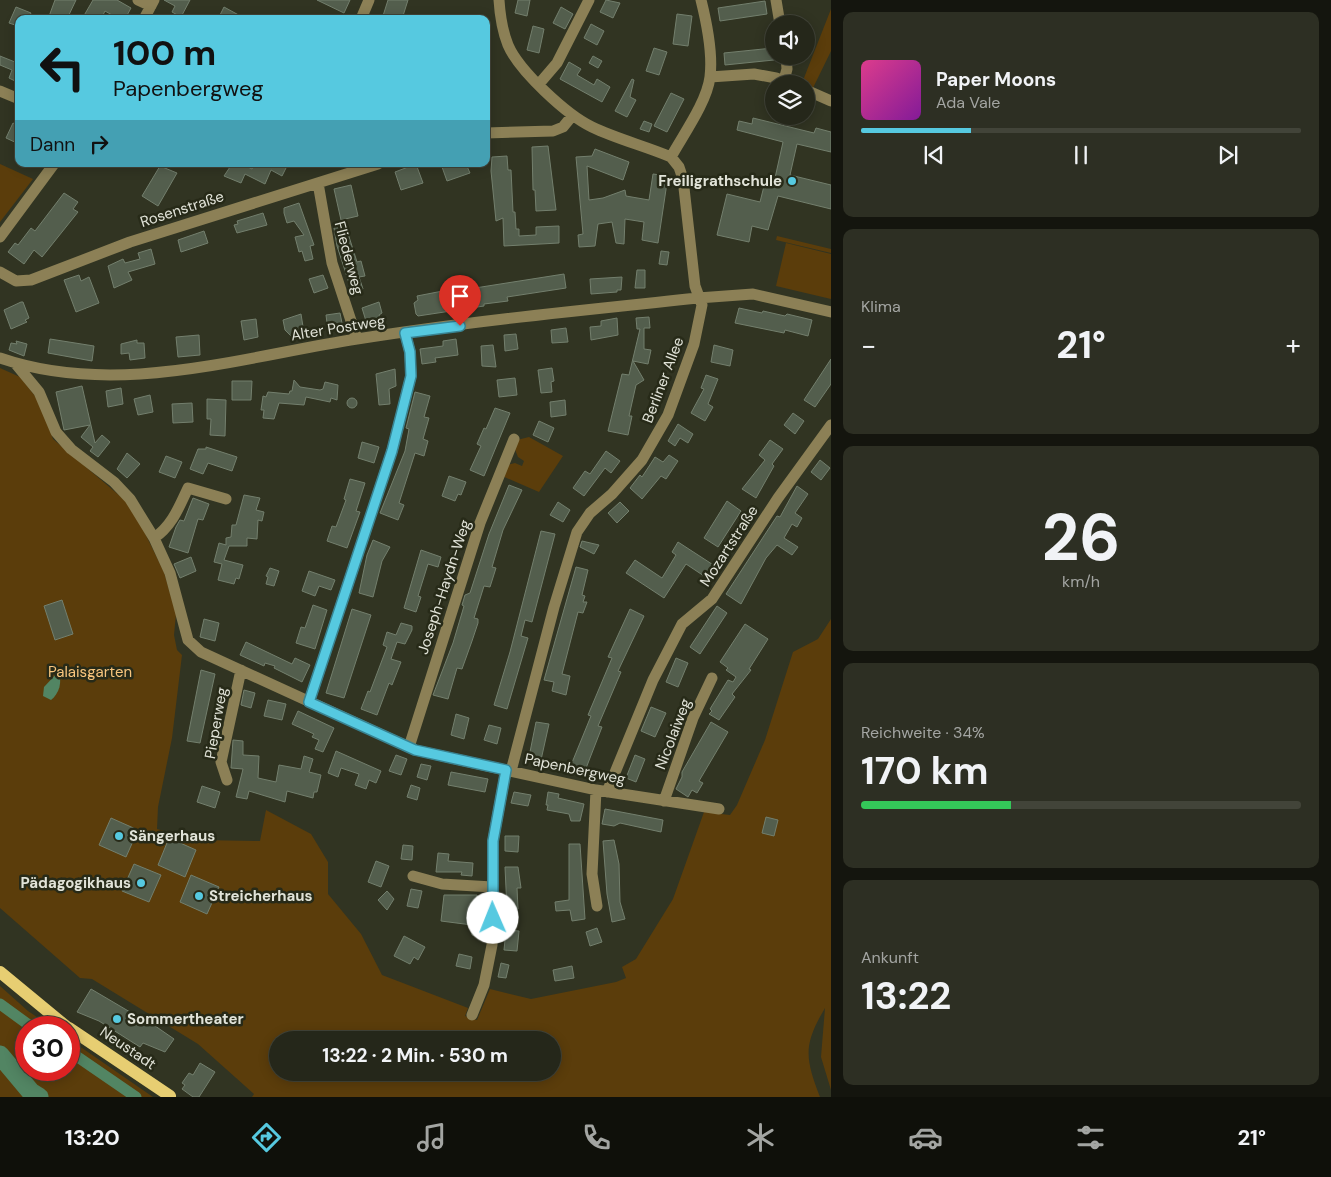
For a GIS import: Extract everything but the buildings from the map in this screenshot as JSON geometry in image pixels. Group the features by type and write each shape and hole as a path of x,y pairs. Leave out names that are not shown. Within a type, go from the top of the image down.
{"main road":[{"name":"Neustadt","path":"0,972 54,1016"},
{"name":"Neustadt","path":"80,1035 170,1096"}],"street":[{"path":"138,0 152,3 146,15"},
{"path":"363,15 370,0"},
{"path":"499,0 502,30 520,64 572,116 595,128 671,156 706,93 710,77 708,38 701,0"},
{"path":"539,84 557,63 589,0"},
{"path":"776,0 778,15"},
{"path":"710,77 754,74 765,77"},
{"path":"0,91 15,97"},
{"path":"815,94 831,101"},
{"path":"490,133 540,133 558,130 572,116"},
{"name":"Berliner Allee","path":"472,1015 484,985 492,945 493,841 508,771 574,540 583,522 630,475 642,460 662,427 694,344 702,305 698,298 683,179 679,167 671,156"},
{"path":"0,237 52,167"},
{"name":"Rosenstraße","path":"0,272 16,281 31,280 130,242 369,167"},
{"name":"Fliederweg","path":"318,183 332,263 357,339"},
{"name":"Alter Postweg","path":"0,358 15,363 72,374 128,375 209,365 357,339 698,298 753,294 831,312"},
{"path":"309,702 392,451 411,376 410,352 405,333"},
{"name":"Papenbergweg","path":"15,363 39,392 56,432 71,449 114,482 130,499 154,538 170,573 188,640 201,652 409,747 439,756 602,791 719,809"},
{"name":"Mozartstraße","path":"597,906 592,874 602,791 653,680 682,624 712,599 778,498 831,424"},
{"name":"Joseph-Haydn-Weg","path":"409,747 480,523 514,438"},
{"path":"154,538 175,516 188,488 226,499"},
{"name":"Pieperweg","path":"227,780 222,762 241,670"},
{"name":"Nicolaiweg","path":"664,801 693,718 712,678"},
{"path":"413,876 442,884 492,887"}],"green space":[{"path":"831,9 831,51 815,84 815,75 805,75 809,65 815,65 815,50"},
{"path":"0,164 33,179 0,222"},
{"path":"777,236 831,249 831,253 776,240"},
{"path":"786,243 831,254 831,299 776,286"},
{"name":"Palaisgarten","path":"0,368 20,377 39,401 53,439 127,502 139,521 164,572 176,614 174,635 177,650 182,655 172,738 158,807 157,829 198,840 260,841 266,810 311,834 328,862 328,894 361,934 382,975 468,1008 465,1016 477,1020 490,989 531,999 616,982 626,978 622,967 636,959 673,899 704,812 730,815 737,805 765,740 793,652 818,639 831,619 831,1090 821,1057 825,1008 813,1032 809,1052 811,1072 820,1097 252,1097 254,1094 198,1044 92,979 80,978 0,908"},
{"path":"529,437 563,456 539,492 502,476 507,465 515,463 522,466 524,461 518,457 514,447 517,440"},
{"path":"0,986 36,1016 15,1016 15,1081 80,1081 80,1047 153,1097 0,1097"}],"shaded area":[{"path":"58,672 60,679 59,687 51,700 43,696 44,687"}],"waterway":[{"path":"0,1004 16,1016"},
{"path":"0,1055 31,1092 39,1097"},
{"path":"80,1059 136,1097"}],"place":[{"name":"Freiligrathschule","path":"792,181"},
{"name":"Sängerhaus","path":"119,836"},
{"name":"Pädagogikhaus","path":"141,883"},
{"name":"Streicherhaus","path":"199,896"},
{"name":"Sommertheater","path":"117,1019"}],"route":[{"path":"460,326 405,333 410,352 411,376 392,451 309,702 415,750 506,770 493,841 493,918"}]}
